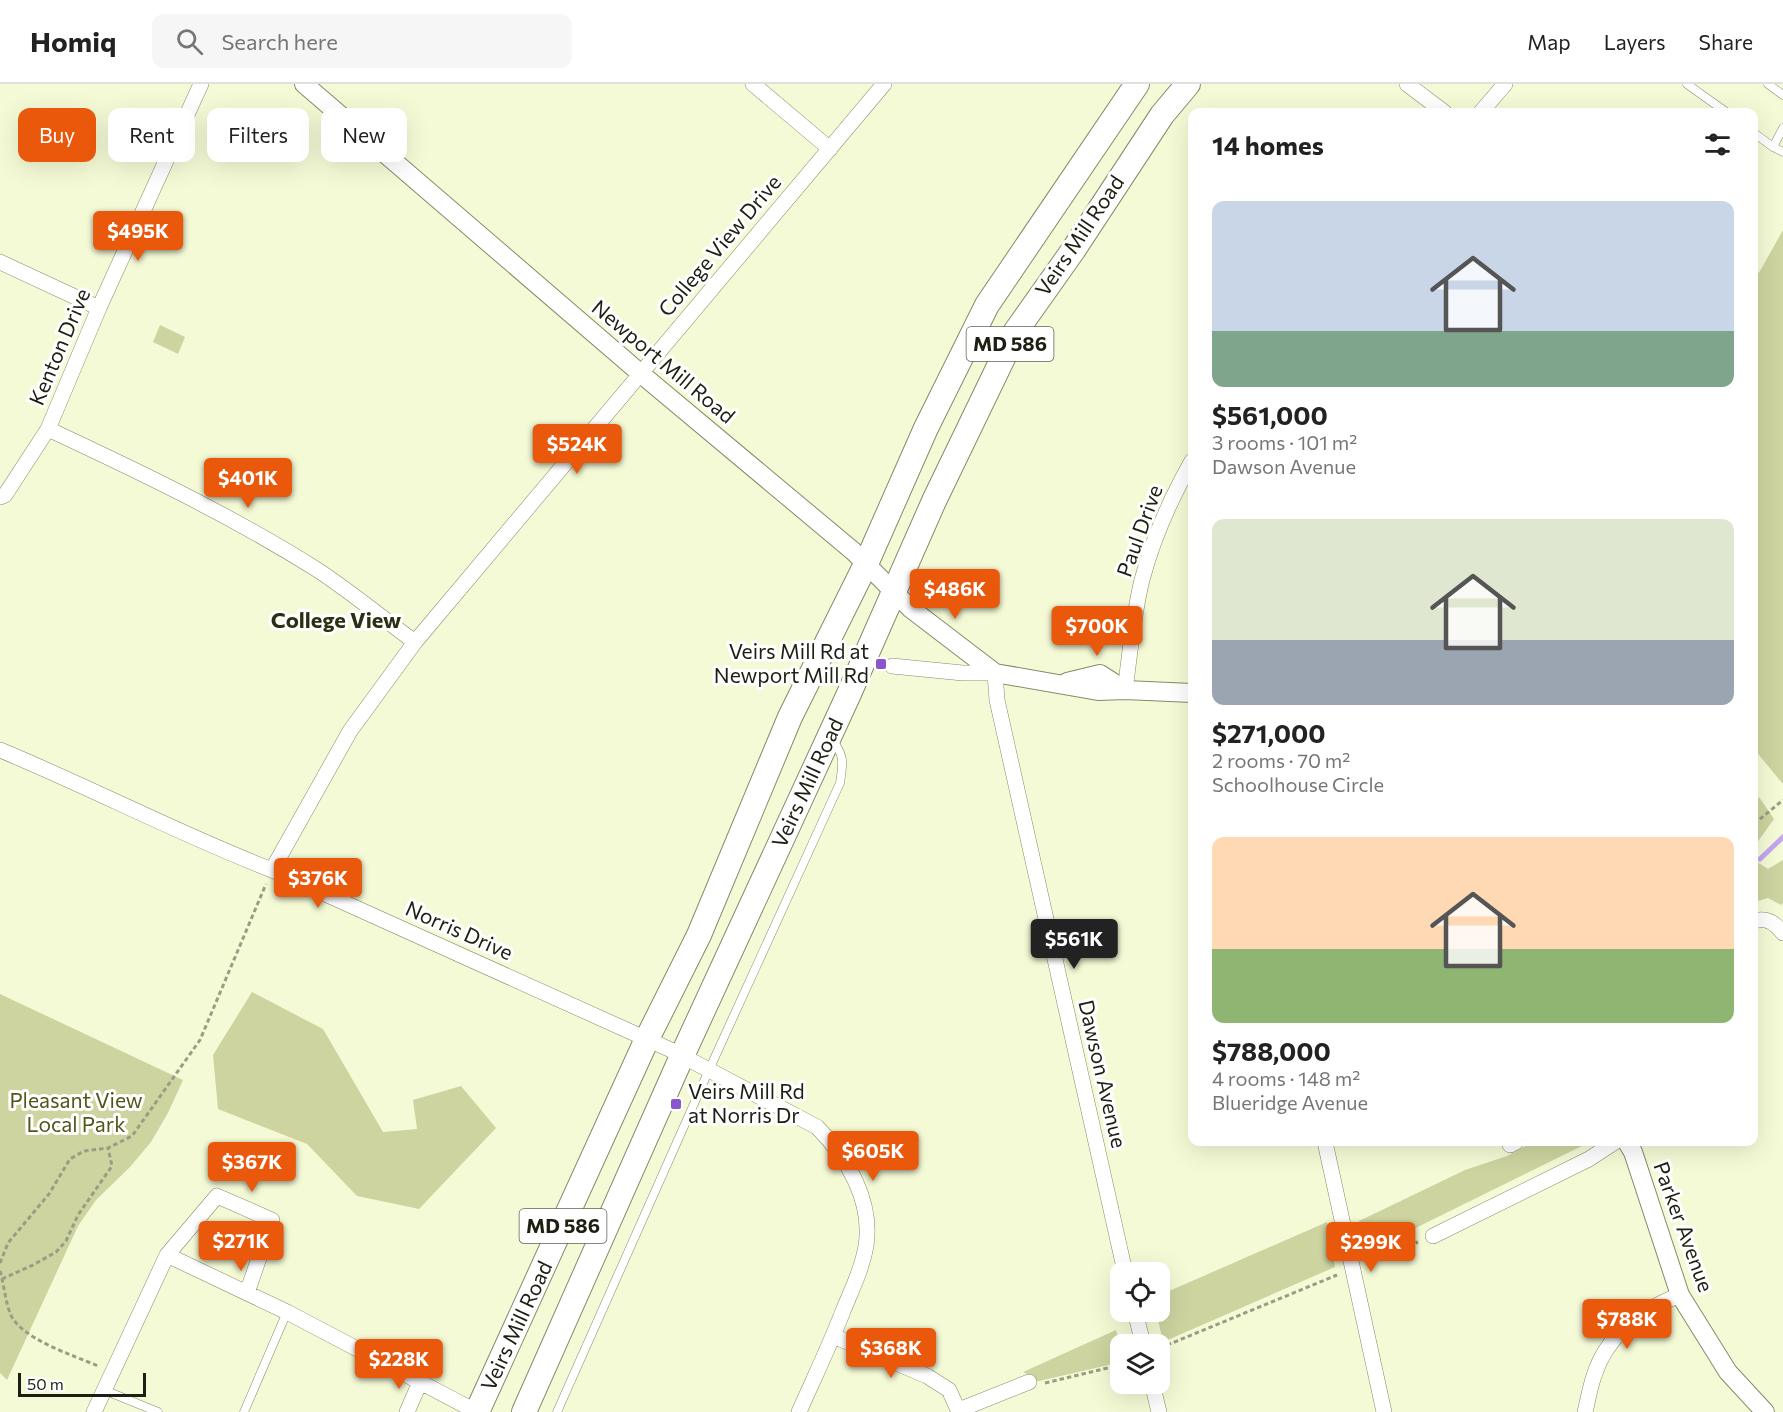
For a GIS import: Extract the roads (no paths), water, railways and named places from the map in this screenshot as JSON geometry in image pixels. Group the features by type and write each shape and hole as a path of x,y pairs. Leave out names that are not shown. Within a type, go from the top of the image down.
{"main road":[{"name":"Veirs Mill Road","path":"477,1412 647,1039 699,935 790,717 866,564 926,428 987,305 1137,84"},
{"name":"Veirs Mill Road","path":"524,1412 676,1053 829,736 934,501 1016,331 1074,249 1162,115 1188,84"}],"street":[{"name":"Kenton Drive","path":"0,497 4,495 48,429 99,308 201,84"},
{"name":"Newport Mill Road","path":"304,84 866,564 910,608 995,673"},
{"path":"753,84 830,149"},
{"name":"College View Drive","path":"272,870 350,731 415,642 884,84"},
{"path":"1407,84 1439,108"},
{"path":"1484,108 1505,84"},
{"path":"0,262 99,308"},
{"path":"48,429 184,493 245,527 318,570 415,642"},
{"name":"Paul Drive","path":"1125,690 1142,580 1162,521 1188,469"},
{"name":"Newport Mill Road","path":"892,666 963,673 995,673 1098,691 1188,693"},
{"name":"Dawson Avenue","path":"995,673 997,700 1123,1262"},
{"name":"Norris Drive","path":"0,750 67,778 214,848 272,870 647,1039 817,1126 836,1146 853,1172 865,1211 866,1243 860,1270 799,1412"},
{"path":"1758,920 1774,923 1783,933"},
{"path":"1326,1146 1384,1412"},
{"path":"1433,1236 1589,1159 1609,1146"},
{"name":"Parker Avenue","path":"1629,1146 1680,1295 1728,1372 1765,1412"},
{"path":"94,1412 167,1255 217,1196 272,1220 247,1293"},
{"path":"167,1255 286,1312 477,1412"},
{"path":"1585,1412 1595,1373 1609,1347 1628,1323 1655,1304 1680,1295"},
{"path":"833,1336 927,1376 949,1390 959,1411 1029,1382"},
{"path":"407,1412 420,1382"},
{"path":"1155,1394 1159,1412"}],"lane":[{"path":"1687,84 1720,108"},
{"path":"1768,84 1783,94"},
{"path":"1773,147 1783,128"},
{"path":"1758,136 1783,152"},
{"path":"556,1412 840,783 843,762 841,751 829,736"},
{"path":"244,1412 286,1312"},
{"path":"104,1390 158,1412"}],"waterway":[{"path":"1760,859 1783,837"}],"place":[{"name":"Veirs Mill Rd at Newport Mill Rd","path":"881,664"},
{"name":"Veirs Mill Rd at Norris Dr","path":"676,1104"}],"district":[{"name":"College View","path":"336,620"}],"park label":[{"name":"Pleasant View Local Park","path":"76,1113"}]}
